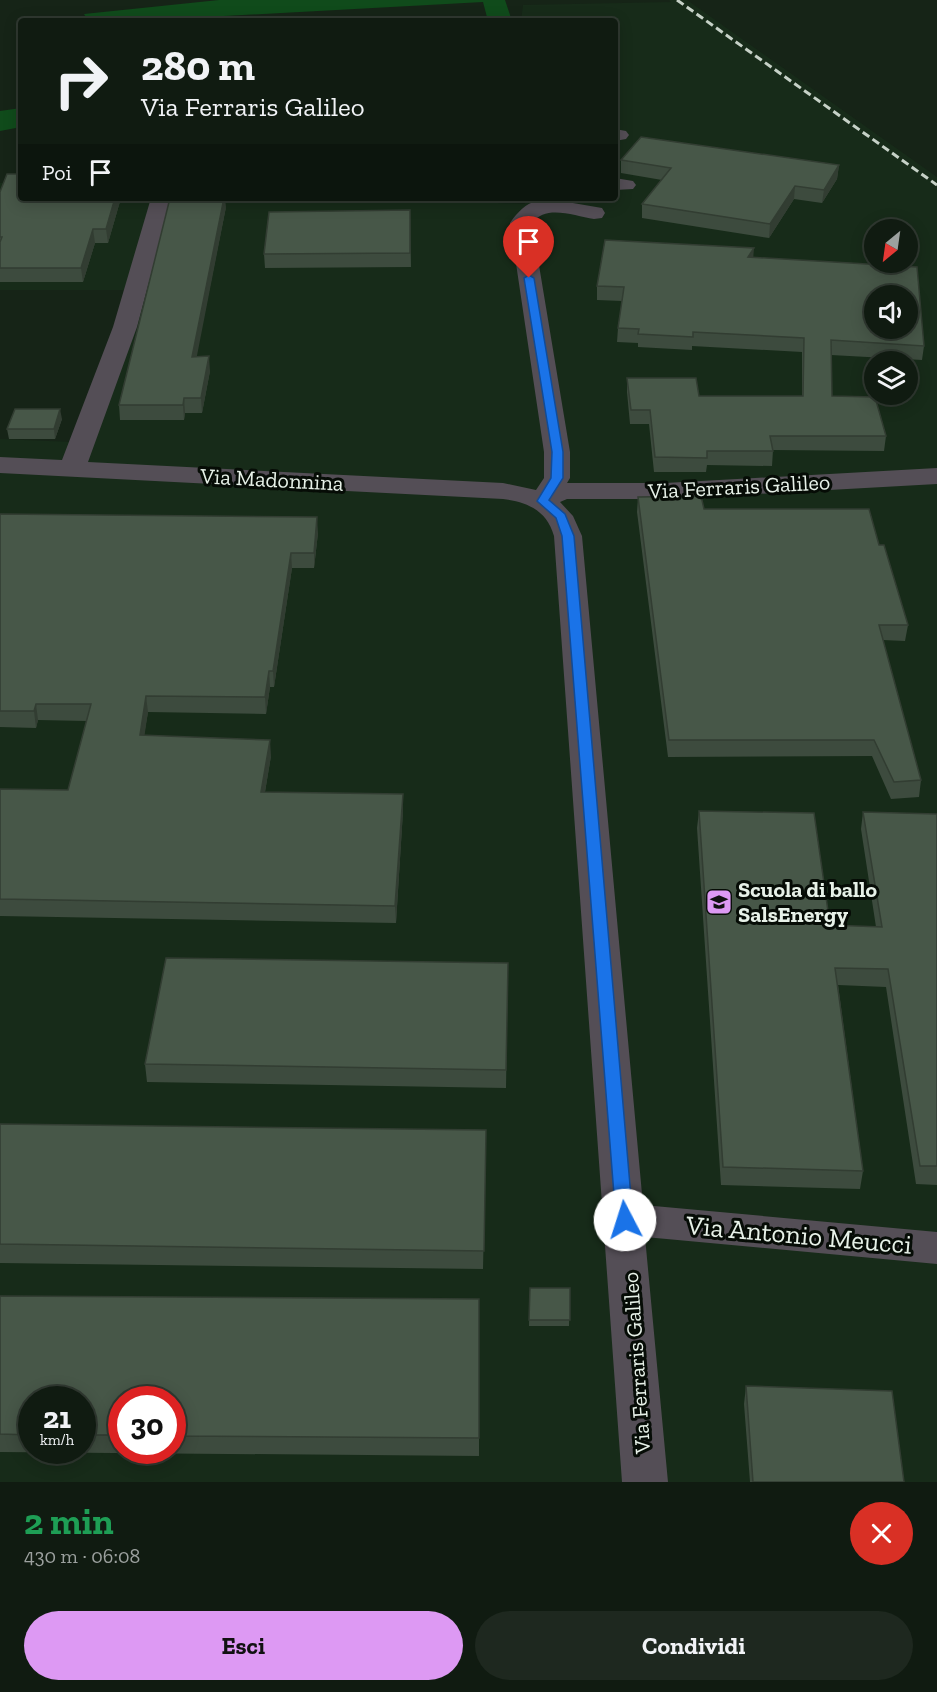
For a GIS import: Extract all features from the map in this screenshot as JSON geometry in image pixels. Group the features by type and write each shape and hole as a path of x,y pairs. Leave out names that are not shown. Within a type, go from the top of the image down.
{"street":[{"path":"542,501 557,478 557,452 521,223 529,212 553,202 594,213"},
{"path":"73,467 125,327 159,203"},
{"name":"Via Madonnina","path":"0,465 73,467 493,491 520,493 542,501"},
{"name":"Via Ferraris Galileo","path":"645,1482 568,536 561,517 542,501 556,493 567,491 665,491 937,476"},
{"name":"Via Antonio Meucci","path":"625,1220 937,1248"}],"shaded area":[{"path":"687,0 937,177 937,1482 0,1482 0,439 73,442 128,290 0,290 0,183 18,181 18,201 449,201 525,204 525,201 618,201 618,18 521,18 523,5"}],"green space":[{"path":"219,0 505,0 511,18 487,18 483,2 187,18 86,18 84,14"},
{"path":"18,108 18,128 0,131 0,111"}],"building":[{"path":"641,137 839,165 824,190 795,186 770,224 642,204 671,168 621,160"},
{"path":"7,174 18,174 18,201 114,201 106,229 93,229 81,268 0,268 2,237 0,237 0,192"},
{"path":"169,201 223,201 192,357 209,356 201,398 184,398 183,405 119,405"},
{"path":"410,210 410,253 264,254 269,212"},
{"path":"605,240 754,248 748,257 864,264 864,273 918,273 924,346 831,340 832,396 864,397 864,405 877,405 886,436 770,436 773,451 707,451 707,458 655,457 650,410 631,410 627,378 696,378 699,396 803,396 804,338 693,332 693,337 638,334 639,329 618,328 624,287 597,286"},
{"path":"15,409 60,409 54,429 7,429"},
{"path":"701,496 704,509 869,509 879,545 884,545 908,625 879,625 921,780 894,782 874,740 669,740 638,497"},
{"path":"0,514 317,517 314,553 291,553 273,671 269,671 265,697 146,696 140,735 270,740 261,792 403,794 395,906 0,899 0,789 68,790 91,704 36,704 34,711 0,711"},
{"path":"699,811 814,813 830,925 882,927 863,812 937,814 937,1166 920,1166 888,969 835,968 863,1171 723,1167"},
{"path":"166,958 508,963 506,1070 145,1064"},
{"path":"0,1124 486,1130 484,1251 0,1244"},
{"path":"530,1288 570,1288 570,1320 529,1320"},
{"path":"0,1296 479,1299 479,1438 186,1436 186,1386 108,1386 108,1435 96,1435 96,1386 18,1386 18,1435 0,1434"},
{"path":"746,1386 892,1391 904,1482 753,1482"}],"railway":[{"path":"677,0 937,185"}],"place":[{"name":"Scuola di ballo SalsEnergy","path":"719,902"}],"route":[{"path":"529,278 558,467 555,484 542,501 561,517 568,536 625,1220"}]}
